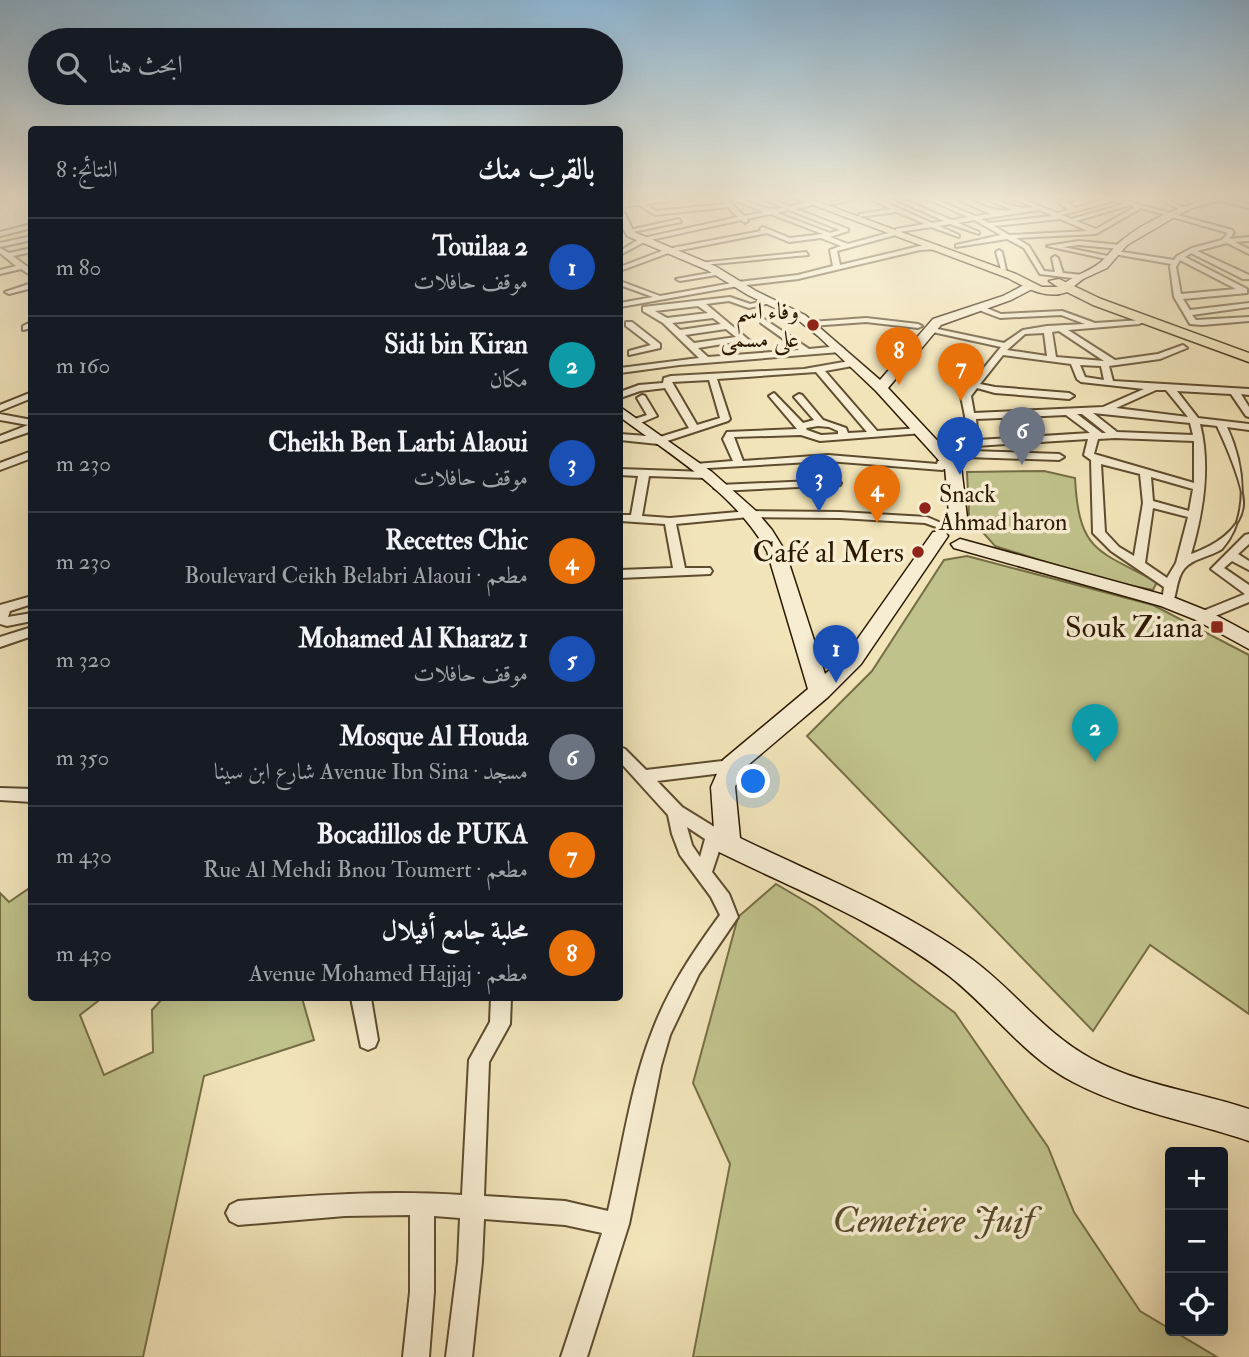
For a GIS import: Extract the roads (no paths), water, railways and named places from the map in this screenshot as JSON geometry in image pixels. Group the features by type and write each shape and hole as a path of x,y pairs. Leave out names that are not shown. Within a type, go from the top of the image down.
{"main road":[{"path":"965,260 1030,285 1056,285 1130,321 1249,360"},
{"path":"979,260 1056,285 1249,360"}],"street":[{"path":"623,267 645,260"},
{"path":"647,266 658,260"},
{"path":"695,260 811,324 881,388 949,461 953,534"},
{"path":"702,263 732,260"},
{"path":"835,260 837,267"},
{"path":"623,304 738,284 799,277 865,260"},
{"path":"1002,260 1004,269"},
{"path":"1035,260 1040,271 1056,285"},
{"path":"1055,260 1056,285"},
{"path":"881,388 925,328 979,307 1079,277 1103,266 1108,260"},
{"path":"1177,260 1174,278 1178,297 1189,317 1202,323 1249,319"},
{"path":"1178,260 1244,290 1178,297"},
{"path":"1212,260 1248,277"},
{"path":"1087,263 1103,266"},
{"path":"0,272 28,269"},
{"path":"694,292 680,279 721,273"},
{"path":"1222,279 1248,277"},
{"path":"623,284 648,291 658,297"},
{"path":"1007,298 1030,285"},
{"path":"9,292 28,287"},
{"path":"1225,292 1249,304"},
{"path":"623,299 649,315 663,319 714,315"},
{"path":"649,315 733,299 750,306 770,302"},
{"path":"701,304 752,346"},
{"path":"1189,317 1249,304"},
{"path":"979,307 1000,317 1065,313 1096,325"},
{"path":"663,319 706,360"},
{"path":"811,324 859,320 925,328 1052,359 1110,365 1144,360 1183,348"},
{"path":"1237,320 1249,328"},
{"path":"764,321 808,352"},
{"path":"972,443 974,430 966,396 1004,349 1023,332 1130,321"},
{"path":"623,326 640,322"},
{"path":"625,350 657,346 629,324"},
{"path":"678,333 727,326"},
{"path":"1047,328 1052,359"},
{"path":"1059,328 1110,365"},
{"path":"692,346 742,338"},
{"path":"623,370 652,365 840,349"},
{"path":"625,350 652,365"},
{"path":"724,359 732,374"},
{"path":"1075,362 1082,379 1154,387 1249,392"},
{"path":"695,429 668,385 668,379 819,370 855,363"},
{"path":"1109,383 1110,365"},
{"path":"819,370 874,434"},
{"path":"865,374 892,373"},
{"path":"623,438 657,440 724,419 725,414 712,376"},
{"path":"623,395 639,388 668,385"},
{"path":"974,385 995,390 1069,396"},
{"path":"1055,385 1115,435"},
{"path":"1105,410 1154,387"},
{"path":"1168,387 1183,402 1195,421 1200,466 1190,537 1169,593"},
{"path":"1234,391 1249,415"},
{"path":"774,396 801,429 820,438 920,431"},
{"path":"0,408 28,397"},
{"path":"799,397 820,422"},
{"path":"635,422 652,416 642,398"},
{"path":"972,416 1105,410 1249,427"},
{"path":"1067,411 1097,436"},
{"path":"623,413 701,471 749,514 774,546 820,692"},
{"path":"0,417 28,424"},
{"path":"1158,418 1170,437"},
{"path":"739,463 728,435 801,429 820,422 835,424 843,430 843,435"},
{"path":"1182,563 1222,544 1243,519 1249,503 1244,463 1221,424"},
{"path":"0,439 28,427"},
{"path":"949,461 972,443 1115,435 1198,438"},
{"path":"1097,436 1089,455 1096,459 1197,487"},
{"path":"0,467 28,456"},
{"path":"623,472 701,471 739,463 842,458 949,461 1059,457"},
{"path":"1096,459 1099,533 1105,542 1139,564 1169,593 1249,642"},
{"path":"1139,564 1148,503 1145,472"},
{"path":"636,519 644,473"},
{"path":"719,488 836,483"},
{"path":"1148,503 1193,515"},
{"path":"623,518 670,521 749,514 929,520 1000,555 1169,593"},
{"path":"670,521 680,572"},
{"path":"703,874 721,841 723,787 731,766 820,692 854,659 925,557 953,534"},
{"path":"1249,537 1217,570 1249,591"},
{"path":"1231,555 1249,566"},
{"path":"623,574 706,571"},
{"path":"1203,616 1249,597"},
{"path":"28,601 5,608 1,619 6,622 28,618"},
{"path":"0,642 28,632"},
{"path":"623,757 676,812 721,841 912,934 960,967 1041,1044 1081,1070 1140,1093 1249,1125"},
{"path":"642,777 731,766"},
{"path":"0,794 28,796"},
{"path":"574,1357 617,1224 661,1032 692,968 729,916 718,891 682,842 676,812"},
{"path":"362,1001 368,1040"},
{"path":"459,1357 470,1262 479,1060 500,1024 501,1001"},
{"path":"238,1213 345,1204 422,1204 565,1213 617,1224"},
{"path":"416,1357 422,1292 422,1204"}],"place":[{"name":"وفاء اسم على مسمى","path":"813,325"},
{"name":"محلبة جامع أفيلال","path":"899,385"},
{"name":"Bocadillos de PUKA","path":"961,401"},
{"name":"Mosque Al Houda","path":"1022,465"},
{"name":"Mohamed Al Kharaz 1","path":"960,475"},
{"name":"Snack Ahmad haron","path":"925,508"},
{"name":"Cheikh Ben Larbi Alaoui","path":"819,512"},
{"name":"Recettes Chic","path":"877,523"},
{"name":"Café al Mers","path":"918,552"},
{"name":"Souk Ziana","path":"1217,627"},
{"name":"Touilaa 2","path":"836,683"},
{"name":"Sidi bin Kiran","path":"1095,762"}],"park label":[{"name":"Cemetiere Juif","path":"933,1219"}]}
